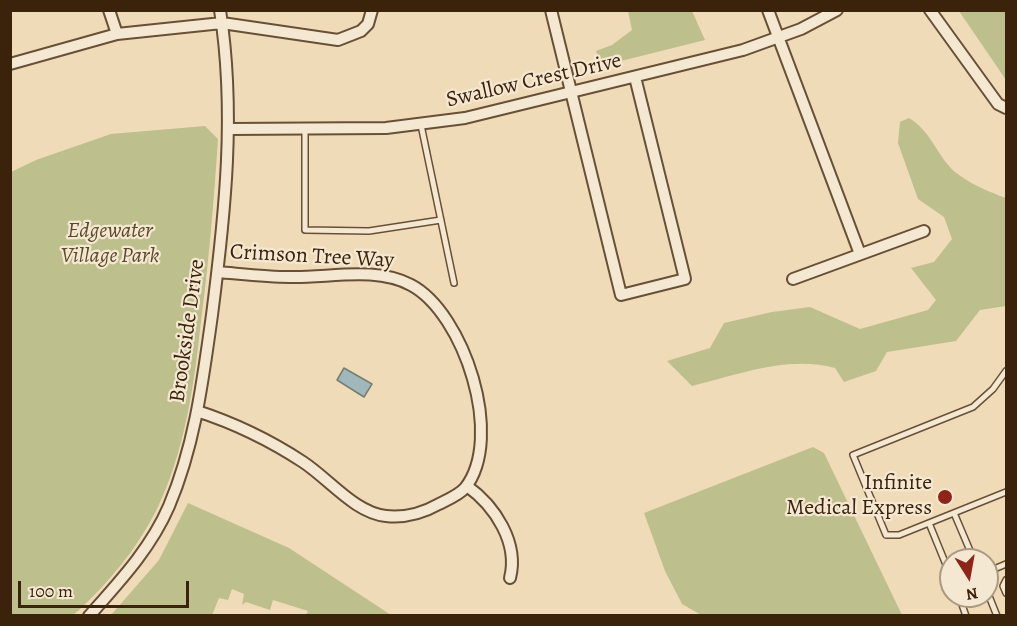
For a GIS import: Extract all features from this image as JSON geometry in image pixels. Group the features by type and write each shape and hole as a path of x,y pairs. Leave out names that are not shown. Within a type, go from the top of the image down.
{"street":[{"path":"109,10 117,34"},
{"name":"Brookside Drive","path":"89,615 148,547 169,507 184,467 197,411 218,272 228,162 229,129 220,10"},
{"path":"10,64 117,34 222,23 338,40 362,31 368,24 372,10"},
{"path":"551,10 621,295 685,279 635,77"},
{"path":"768,10 860,254"},
{"name":"Swallow Crest Drive","path":"229,129 421,125 571,93 743,50 778,38 837,10"},
{"path":"930,10 998,104 1006,108"},
{"path":"793,279 924,231"},
{"name":"Crimson Tree Way","path":"218,272 284,277 373,275 396,277 414,286 436,306 452,332 461,348 476,393 483,432 476,469 467,486"},
{"path":"197,411 225,420 302,462 370,513 399,517 428,510 462,492 467,486 483,499 505,530 511,555 510,578"}],"lane":[{"path":"421,125 454,283"},
{"path":"305,129 305,230 369,231 441,220"},
{"path":"1006,371 993,389 973,407 852,455 886,535 899,535 1006,492"},
{"path":"954,513 969,548"},
{"path":"929,523 939,548"},
{"path":"1006,580 1003,586 1006,593"}],"green space":[{"path":"628,11 692,11 705,40 601,66 596,51 612,45 632,30"},
{"path":"959,11 1006,11 1006,80"},
{"path":"909,118 923,130 955,172 980,187 1006,198 1006,306 980,310 956,341 887,352 876,371 844,382 835,368 799,364 763,368 692,386 667,361 710,348 724,323 772,312 810,307 860,329 928,310 936,300 911,268 934,262 952,239 944,217 918,199 898,143 900,122"},
{"name":"Edgewater Village Park","path":"205,126 218,139 206,275 187,418 166,489 156,511 131,552 111,577 78,611 73,615 11,615 11,172 36,160 111,134"},
{"path":"813,447 824,453 902,615 701,615 682,604 665,571 644,513"},
{"path":"188,503 289,548 391,615 306,615 308,611 273,600 270,610 246,602 242,605 244,594 232,589 228,600 219,598 212,615 111,615 159,560"}],"water":[{"path":"344,368 372,384 364,397 337,380"}],"place":[{"name":"Infinite Medical Express","path":"945,497"}]}
